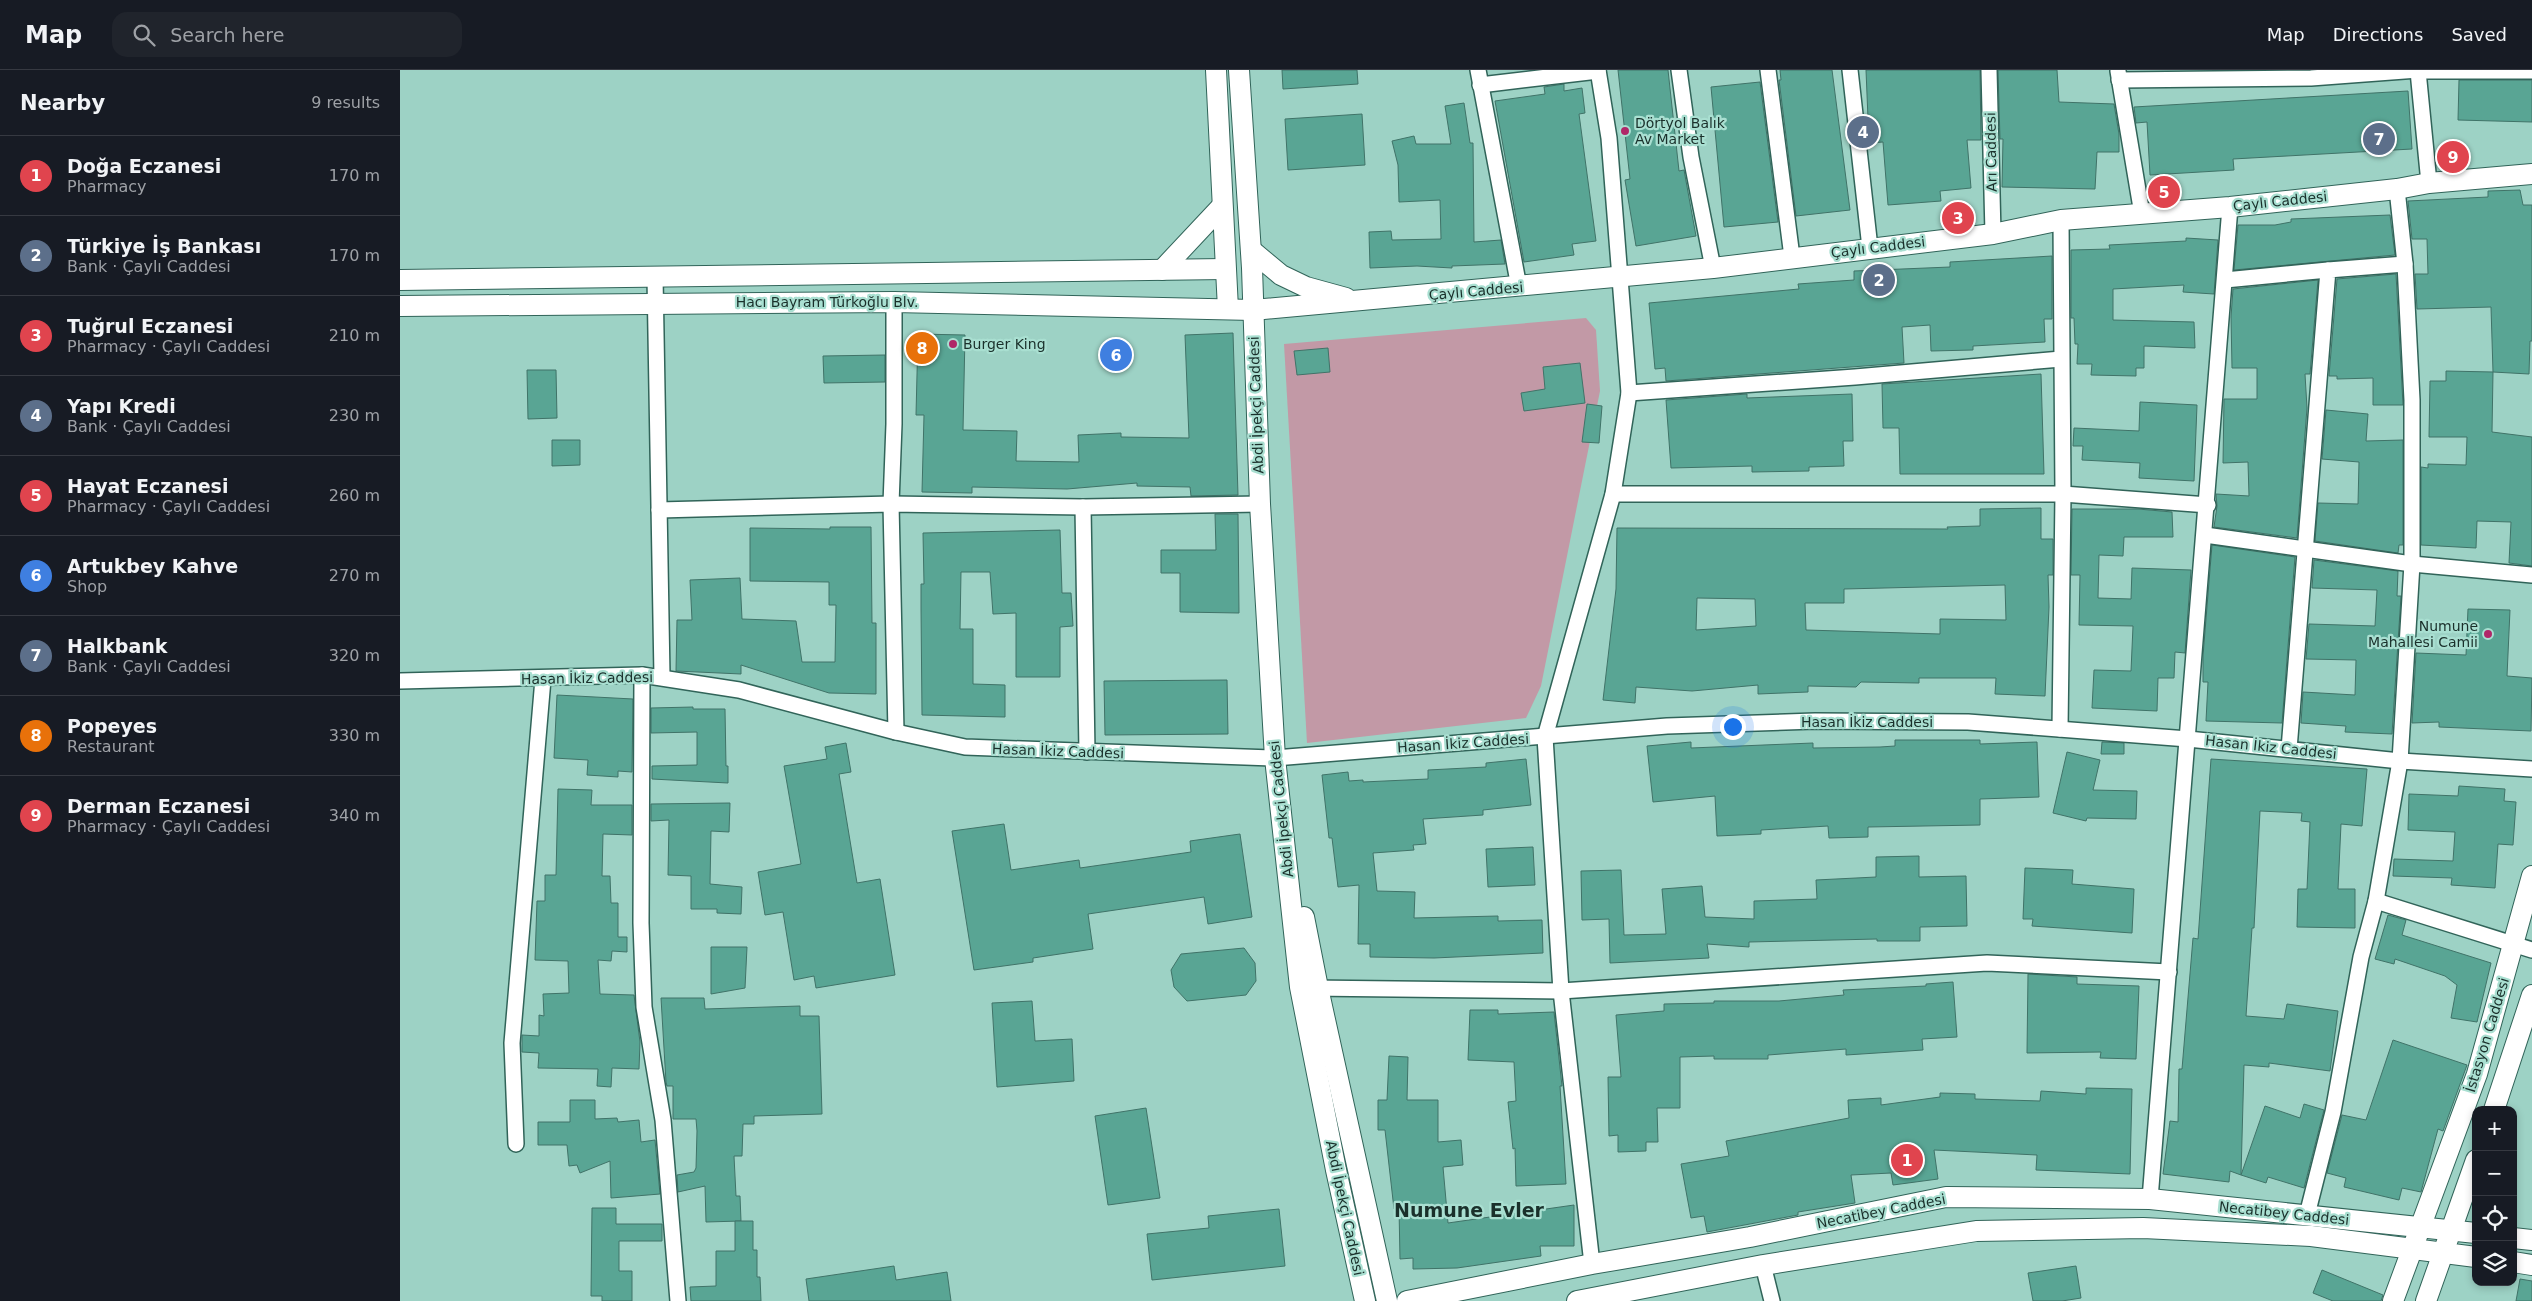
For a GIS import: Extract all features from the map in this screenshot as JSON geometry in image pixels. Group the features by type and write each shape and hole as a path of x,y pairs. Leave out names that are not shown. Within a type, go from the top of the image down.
{"street":[{"path":"1216,70 1228,309"},
{"name":"Abdi İpekçi Caddesi","path":"1239,70 1253,310 1260,504 1275,758 1336,1170 1365,1301"},
{"path":"1478,70 1519,287"},
{"path":"1680,70 1691,157 1712,268"},
{"path":"1768,70 1792,257"},
{"path":"1850,70 1870,248"},
{"name":"Arı Caddesi","path":"1989,70 1993,234"},
{"path":"2142,214 2119,75 2311,78 2418,71 2532,70"},
{"path":"1480,86 1598,71 1609,138 1629,393 1613,494 1544,737 1561,991 1592,1264"},
{"path":"2418,71 2429,183"},
{"name":"Çaylı Caddesi","path":"1253,310 1621,278 1993,234 2060,220 2230,207 2398,189 2429,183 2532,174"},
{"path":"2307,1215 2333,1112 2360,957 2376,901 2400,761 2412,564 2412,400 2405,264 2398,189"},
{"path":"1162,270 1222,206"},
{"path":"2143,1228 2150,1199 2208,505 2230,207"},
{"path":"2060,220 2063,494 2060,728"},
{"path":"1250,250 1280,275 1306,287 1357,301"},
{"path":"2225,280 2405,264"},
{"name":"Hacı Bayram Türkoğlu Blv.","path":"400,280 1225,269"},
{"path":"2290,748 2328,270"},
{"path":"655,276 662,676"},
{"name":"Hacı Bayram Türkoğlu Blv.","path":"400,306 654,302 894,302 1253,310"},
{"path":"894,302 894,424 891,504 896,732"},
{"path":"1629,393 1855,377 2061,359"},
{"path":"1613,494 2063,494 2208,505"},
{"path":"659,510 891,504 1083,507 1260,504"},
{"path":"1083,507 1087,752"},
{"path":"2205,535 2412,564 2532,575"},
{"path":"642,675 641,923 644,1007 663,1120 678,1301"},
{"name":"Hasan İkiz Caddesi","path":"400,681 662,676 739,690 896,732 965,747 1275,758 1667,726 1816,721 1968,722 2290,748 2400,761 2532,769"},
{"path":"516,1144 512,1043 543,679"},
{"name":"İstasyon Caddesi","path":"2392,1301 2523,947 2532,876"},
{"path":"2376,901 2523,947"},
{"path":"1387,1301 1309,988 1561,991 1987,963 2168,972"},
{"path":"2495,1106 2532,995"},
{"path":"2426,1301 2472,1171"},
{"name":"Necatibey Caddesi","path":"1407,1301 1592,1264 1750,1237 1946,1197 2020,1200 2150,1199 2472,1234"},
{"name":"Necatibey Caddesi","path":"1577,1301 1763,1265 1976,1231 2143,1228 2311,1236 2472,1256"},
{"path":"2517,1238 2532,1240"},
{"path":"2517,1263 2532,1265"},
{"path":"1763,1265 1772,1301"}],"shaded area":[{"path":"1586,318 1596,330 1600,391 1541,686 1526,718 1307,743 1284,344"}],"building":[{"path":"1282,70 1357,70 1358,84 1283,89"},
{"path":"1618,70 1668,70 1679,171 1684,170 1696,236 1636,246 1625,180 1630,179"},
{"path":"1780,70 1832,70 1850,210 1796,216 1779,80 1781,80"},
{"path":"1866,70 1980,70 1981,140 1967,140 1971,188 1940,191 1941,201 1888,205 1883,142 1869,143"},
{"path":"1998,70 2057,70 2059,102 2114,104 2119,134 2119,152 2097,152 2095,189 2002,187 2003,139 2000,139"},
{"path":"2459,80 2532,80 2532,122 2458,120"},
{"path":"1760,82 1778,222 1724,227 1711,87"},
{"path":"1564,84 1564,91 1582,88 1585,113 1579,114 1596,241 1572,244 1574,255 1524,262 1495,101 1545,94 1544,87"},
{"path":"2408,91 2412,149 2233,159 2234,170 2150,175 2147,122 2136,123 2134,107"},
{"path":"1464,103 1470,143 1473,143 1474,242 1501,240 1505,264 1452,266 1452,268 1417,266 1370,268 1369,232 1391,231 1392,240 1441,239 1440,200 1399,202 1398,165 1392,141 1414,136 1416,144 1451,144 1445,106"},
{"path":"1362,114 1365,165 1288,170 1285,119"},
{"path":"2520,190 2523,205 2532,205 2532,341 2530,341 2529,374 2493,372 2491,307 2417,309 2415,274 2428,274 2427,239 2412,239 2408,201 2488,197 2488,191"},
{"path":"2390,215 2395,255 2234,270 2238,225 2275,225 2291,222 2291,219"},
{"path":"2186,238 2218,240 2214,294 2183,292 2184,285 2113,289 2113,320 2194,322 2195,348 2144,346 2144,368 2136,368 2136,376 2091,375 2092,364 2077,364 2078,344 2075,344 2074,318 2071,318 2071,250 2110,249 2109,245 2186,241"},
{"path":"2052,256 2052,319 2044,319 2045,342 1973,346 1973,350 1931,351 1930,325 1902,327 1904,363 1666,381 1665,368 1655,369 1649,303 1799,289 1798,284 1854,280 1854,271 1950,267 1950,262"},
{"path":"2396,274 2403,405 2373,405 2373,378 2337,379 2337,376 2329,376 2337,279"},
{"path":"2318,280 2310,374 2305,374 2307,408 2297,538 2214,527 2217,506 2216,494 2249,496 2248,462 2223,463 2224,399 2257,399 2257,368 2232,368 2231,317 2233,289"},
{"path":"1233,333 1238,495 1191,496 1190,487 1137,486 1137,483 1067,489 972,487 972,493 922,492 924,415 916,415 918,334 965,335 963,430 1017,431 1016,461 1079,462 1078,435 1121,433 1121,437 1189,438 1185,335"},
{"path":"1328,348 1330,372 1297,375 1294,351"},
{"path":"885,355 885,382 824,383 823,356"},
{"path":"1580,363 1585,403 1524,411 1521,393 1545,389 1543,367"},
{"path":"527,370 556,370 557,418 528,419"},
{"path":"2446,371 2493,372 2492,432 2532,437 2532,566 2509,563 2511,522 2477,521 2476,548 2421,545 2421,467 2428,468 2428,464 2466,465 2467,437 2429,437 2430,381 2446,381"},
{"path":"2041,374 2044,474 1900,474 1899,428 1883,428 1882,384"},
{"path":"1747,394 1747,398 1852,394 1853,441 1843,441 1844,466 1809,467 1809,471 1752,472 1752,466 1671,468 1666,400"},
{"path":"2140,402 2197,405 2194,481 2139,478 2140,463 2082,460 2083,446 2073,446 2074,428 2139,431"},
{"path":"1587,404 1602,406 1599,443 1582,442"},
{"path":"2326,410 2368,414 2366,441 2403,440 2403,545 2399,545 2398,553 2315,541 2318,503 2358,504 2359,462 2322,459"},
{"path":"552,440 580,440 580,465 552,466"},
{"path":"2041,508 2041,539 2053,539 2053,575 2048,575 2049,607 2045,696 1995,694 1996,678 1919,678 1919,683 1861,682 1856,687 1808,686 1808,692 1758,694 1758,685 1692,691 1636,687 1635,703 1603,700 1616,589 1617,528 1948,529 1947,527 1980,526 1980,509","holes":["2005,585 2006,620 1940,619 1940,634 1806,630 1805,603 1844,603 1844,589","1697,598 1755,599 1756,626 1696,630"]},
{"path":"2072,509 2138,509 2172,512 2173,537 2124,537 2123,556 2099,555 2098,598 2131,599 2132,568 2191,570 2185,653 2175,652 2174,678 2158,678 2157,711 2092,708 2094,670 2131,671 2133,626 2079,625 2080,575 2071,575"},
{"path":"1215,514 1238,514 1239,613 1180,612 1180,573 1161,573 1161,550 1216,550"},
{"path":"830,527 871,527 872,623 876,623 876,694 829,693 741,665 741,674 676,671 677,620 692,620 690,580 740,578 742,619 796,621 802,662 835,662 836,605 829,605 829,582 750,581 750,528 830,529"},
{"path":"1060,530 1062,593 1071,593 1073,626 1060,627 1060,677 1016,677 1016,613 993,614 990,572 961,572 960,629 973,629 973,684 1005,685 1005,717 922,715 921,584 924,584 923,533"},
{"path":"2212,545 2295,557 2282,723 2206,721 2208,682 2203,682 2203,656"},
{"path":"2314,560 2398,571 2397,596 2401,596 2392,734 2345,732 2346,726 2301,723 2303,692 2355,695 2356,660 2306,659 2309,624 2375,626 2377,590 2312,588"},
{"path":"2468,609 2510,610 2507,676 2532,678 2531,731 2439,727 2439,722 2412,723 2416,653 2466,655"},
{"path":"1227,680 1228,734 1105,735 1104,681"},
{"path":"557,695 633,699 632,772 618,771 618,777 587,775 588,760 554,758"},
{"path":"693,707 693,709 725,709 728,783 652,779 652,766 697,765 697,732 651,733 651,708"},
{"path":"1895,740 1980,740 1980,744 2037,742 2039,797 1980,799 1980,825 1868,827 1868,837 1829,838 1828,826 1761,830 1761,834 1717,836 1715,796 1653,802 1647,746 1691,742 1691,748 1813,743 1813,748 1880,747 1895,746"},
{"path":"2102,742 2124,743 2124,754 2101,754"},
{"path":"846,743 851,772 839,774 857,883 880,879 895,975 816,988 814,976 794,980 783,912 765,915 758,872 801,864 784,766 827,759 825,747"},
{"path":"2067,752 2100,760 2093,790 2137,791 2136,819 2087,818 2086,821 2053,813"},
{"path":"1526,759 1531,805 1483,810 1483,815 1423,819 1426,844 1413,845 1414,850 1373,853 1377,891 1415,892 1414,918 1498,916 1498,921 1542,920 1543,953 1434,958 1370,957 1370,944 1358,944 1359,885 1338,887 1332,838 1329,838 1322,775 1348,772 1349,781 1363,780 1363,782 1428,779 1428,770 1486,767 1486,763"},
{"path":"2211,759 2367,769 2362,826 2341,824 2338,889 2355,889 2355,928 2297,927 2298,889 2307,889 2310,822 2301,821 2302,813 2260,811 2254,928 2252,928 2246,1016 2284,1019 2287,1004 2338,1011 2330,1071 2269,1063 2269,1067 2244,1065 2241,1175 2230,1171 2229,1182 2163,1174 2170,1121 2178,1122 2179,1069 2182,1069 2193,938 2198,939"},
{"path":"2459,786 2505,789 2504,801 2516,802 2513,845 2498,844 2495,888 2451,885 2452,878 2393,876 2394,859 2453,861 2455,832 2408,830 2409,794 2458,796"},
{"path":"558,789 592,790 591,805 632,805 632,835 603,834 602,876 610,876 611,903 618,903 618,937 627,937 627,952 612,951 611,961 598,960 600,994 634,995 640,1042 639,1069 612,1068 611,1087 597,1086 598,1069 538,1068 539,1053 522,1052 522,1035 539,1036 539,1015 544,1016 543,994 569,993 568,961 535,960 537,901 545,901 545,875 556,875"},
{"path":"730,803 729,832 711,831 710,884 742,887 741,914 717,913 717,909 691,909 691,876 668,875 669,820 651,821 651,804"},
{"path":"1004,824 1011,870 1079,860 1080,868 1191,852 1190,841 1240,834 1252,917 1208,924 1204,897 1088,914 1093,949 1033,958 1033,962 974,970 952,831"},
{"path":"1533,847 1535,885 1488,887 1486,849"},
{"path":"1919,856 1919,877 1966,876 1967,926 1920,927 1920,941 1877,941 1877,939 1749,942 1749,947 1707,944 1709,958 1610,963 1609,919 1582,920 1581,871 1621,870 1624,935 1666,934 1662,889 1702,886 1705,917 1754,919 1754,901 1817,899 1816,880 1876,877 1876,857"},
{"path":"2025,868 2073,870 2072,884 2134,889 2132,933 2032,926 2033,919 2023,919"},
{"path":"2388,915 2406,920 2402,935 2491,963 2477,1022 2451,1018 2457,985 2445,976 2395,959 2394,964 2375,959"},
{"path":"711,947 747,947 745,988 711,994"},
{"path":"1244,948 1255,963 1256,981 1246,995 1187,1001 1174,987 1171,970 1181,954"},
{"path":"2028,974 2077,977 2077,984 2139,986 2136,1059 2100,1058 2101,1052 2027,1053"},
{"path":"1953,982 1957,1037 1922,1039 1923,1050 1846,1055 1846,1049 1768,1055 1768,1059 1714,1059 1714,1056 1680,1057 1680,1108 1657,1108 1658,1142 1646,1142 1646,1151 1618,1152 1618,1135 1609,1136 1608,1077 1621,1077 1616,1015 1664,1011 1664,1004 1714,1003 1714,1001 1779,1001 1844,995 1843,990 1926,986 1926,984"},
{"path":"661,998 704,998 705,1009 800,1006 800,1016 819,1016 822,1114 754,1116 754,1124 743,1124 742,1156 734,1156 736,1196 740,1196 741,1221 706,1222 705,1186 678,1192 677,1175 694,1172 696,1168 696,1119 673,1119 673,1086 667,1086 666,1082"},
{"path":"1032,1001 1035,1041 1072,1039 1074,1081 997,1087 992,1003"},
{"path":"1470,1010 1498,1010 1498,1014 1554,1012 1562,1086 1560,1086 1566,1184 1516,1186 1515,1148 1513,1149 1508,1102 1516,1101 1514,1062 1468,1060"},
{"path":"2393,1040 2467,1065 2443,1131 2438,1129 2421,1192 2402,1188 2399,1200 2344,1187 2346,1178 2327,1173 2342,1115 2366,1120"},
{"path":"1389,1056 1408,1057 1407,1100 1438,1100 1438,1142 1461,1140 1463,1165 1443,1167 1448,1223 1574,1205 1574,1246 1540,1246 1541,1256 1457,1268 1413,1269 1413,1258 1400,1259 1399,1208 1394,1209 1385,1130 1378,1130 1378,1100 1387,1100"},
{"path":"2086,1088 2132,1089 2130,1174 2036,1170 2037,1155 1934,1150 1938,1179 1893,1185 1891,1173 1851,1175 1855,1203 1798,1212 1798,1215 1707,1232 1704,1216 1691,1218 1681,1164 1729,1156 1726,1141 1849,1118 1848,1100 1881,1098 1881,1105 1940,1097 1940,1093 1975,1094 1975,1099 2040,1101 2041,1091 2086,1094"},
{"path":"570,1100 595,1100 595,1119 617,1118 618,1122 639,1120 641,1142 655,1140 660,1194 611,1198 610,1161 580,1173 577,1165 569,1166 567,1145 538,1145 538,1122 570,1122"},
{"path":"2304,1104 2324,1110 2304,1188 2268,1177 2266,1183 2241,1175 2265,1106 2300,1118"},
{"path":"1146,1108 1160,1198 1108,1205 1095,1116"},
{"path":"592,1208 616,1208 616,1224 662,1224 662,1241 619,1241 619,1271 632,1271 632,1301 602,1301 602,1296 591,1296"},
{"path":"1279,1209 1285,1266 1152,1280 1147,1234 1209,1228 1208,1216"},
{"path":"735,1221 753,1221 753,1250 757,1250 757,1277 760,1277 761,1301 691,1301 690,1287 716,1286 716,1251 735,1251"},
{"path":"894,1266 896,1280 947,1272 951,1301 809,1301 806,1279"},
{"path":"2076,1266 2081,1298 2062,1301 2033,1301 2028,1273"},
{"path":"2322,1270 2383,1295 2381,1301 2333,1301 2313,1293"},
{"path":"2520,1279 2532,1281 2532,1301 2516,1301"}],"place":[{"name":"Dörtyol Balık Av Market","path":"1625,131"},
{"name":"Yapı Kredi","path":"1863,132"},
{"name":"Halkbank","path":"2379,139"},
{"name":"Derman Eczanesi","path":"2453,157"},
{"name":"Hayat Eczanesi","path":"2164,192"},
{"name":"Tuğrul Eczanesi","path":"1958,218"},
{"name":"Türkiye İş Bankası","path":"1879,280"},
{"name":"Burger King","path":"953,344"},
{"name":"Popeyes","path":"922,348"},
{"name":"Artukbey Kahve","path":"1116,355"},
{"name":"Numune Mahallesi Camii","path":"2488,634"},
{"name":"Doğa Eczanesi","path":"1907,1160"}],"district":[{"name":"Numune Evler","path":"1469,1210"}]}
